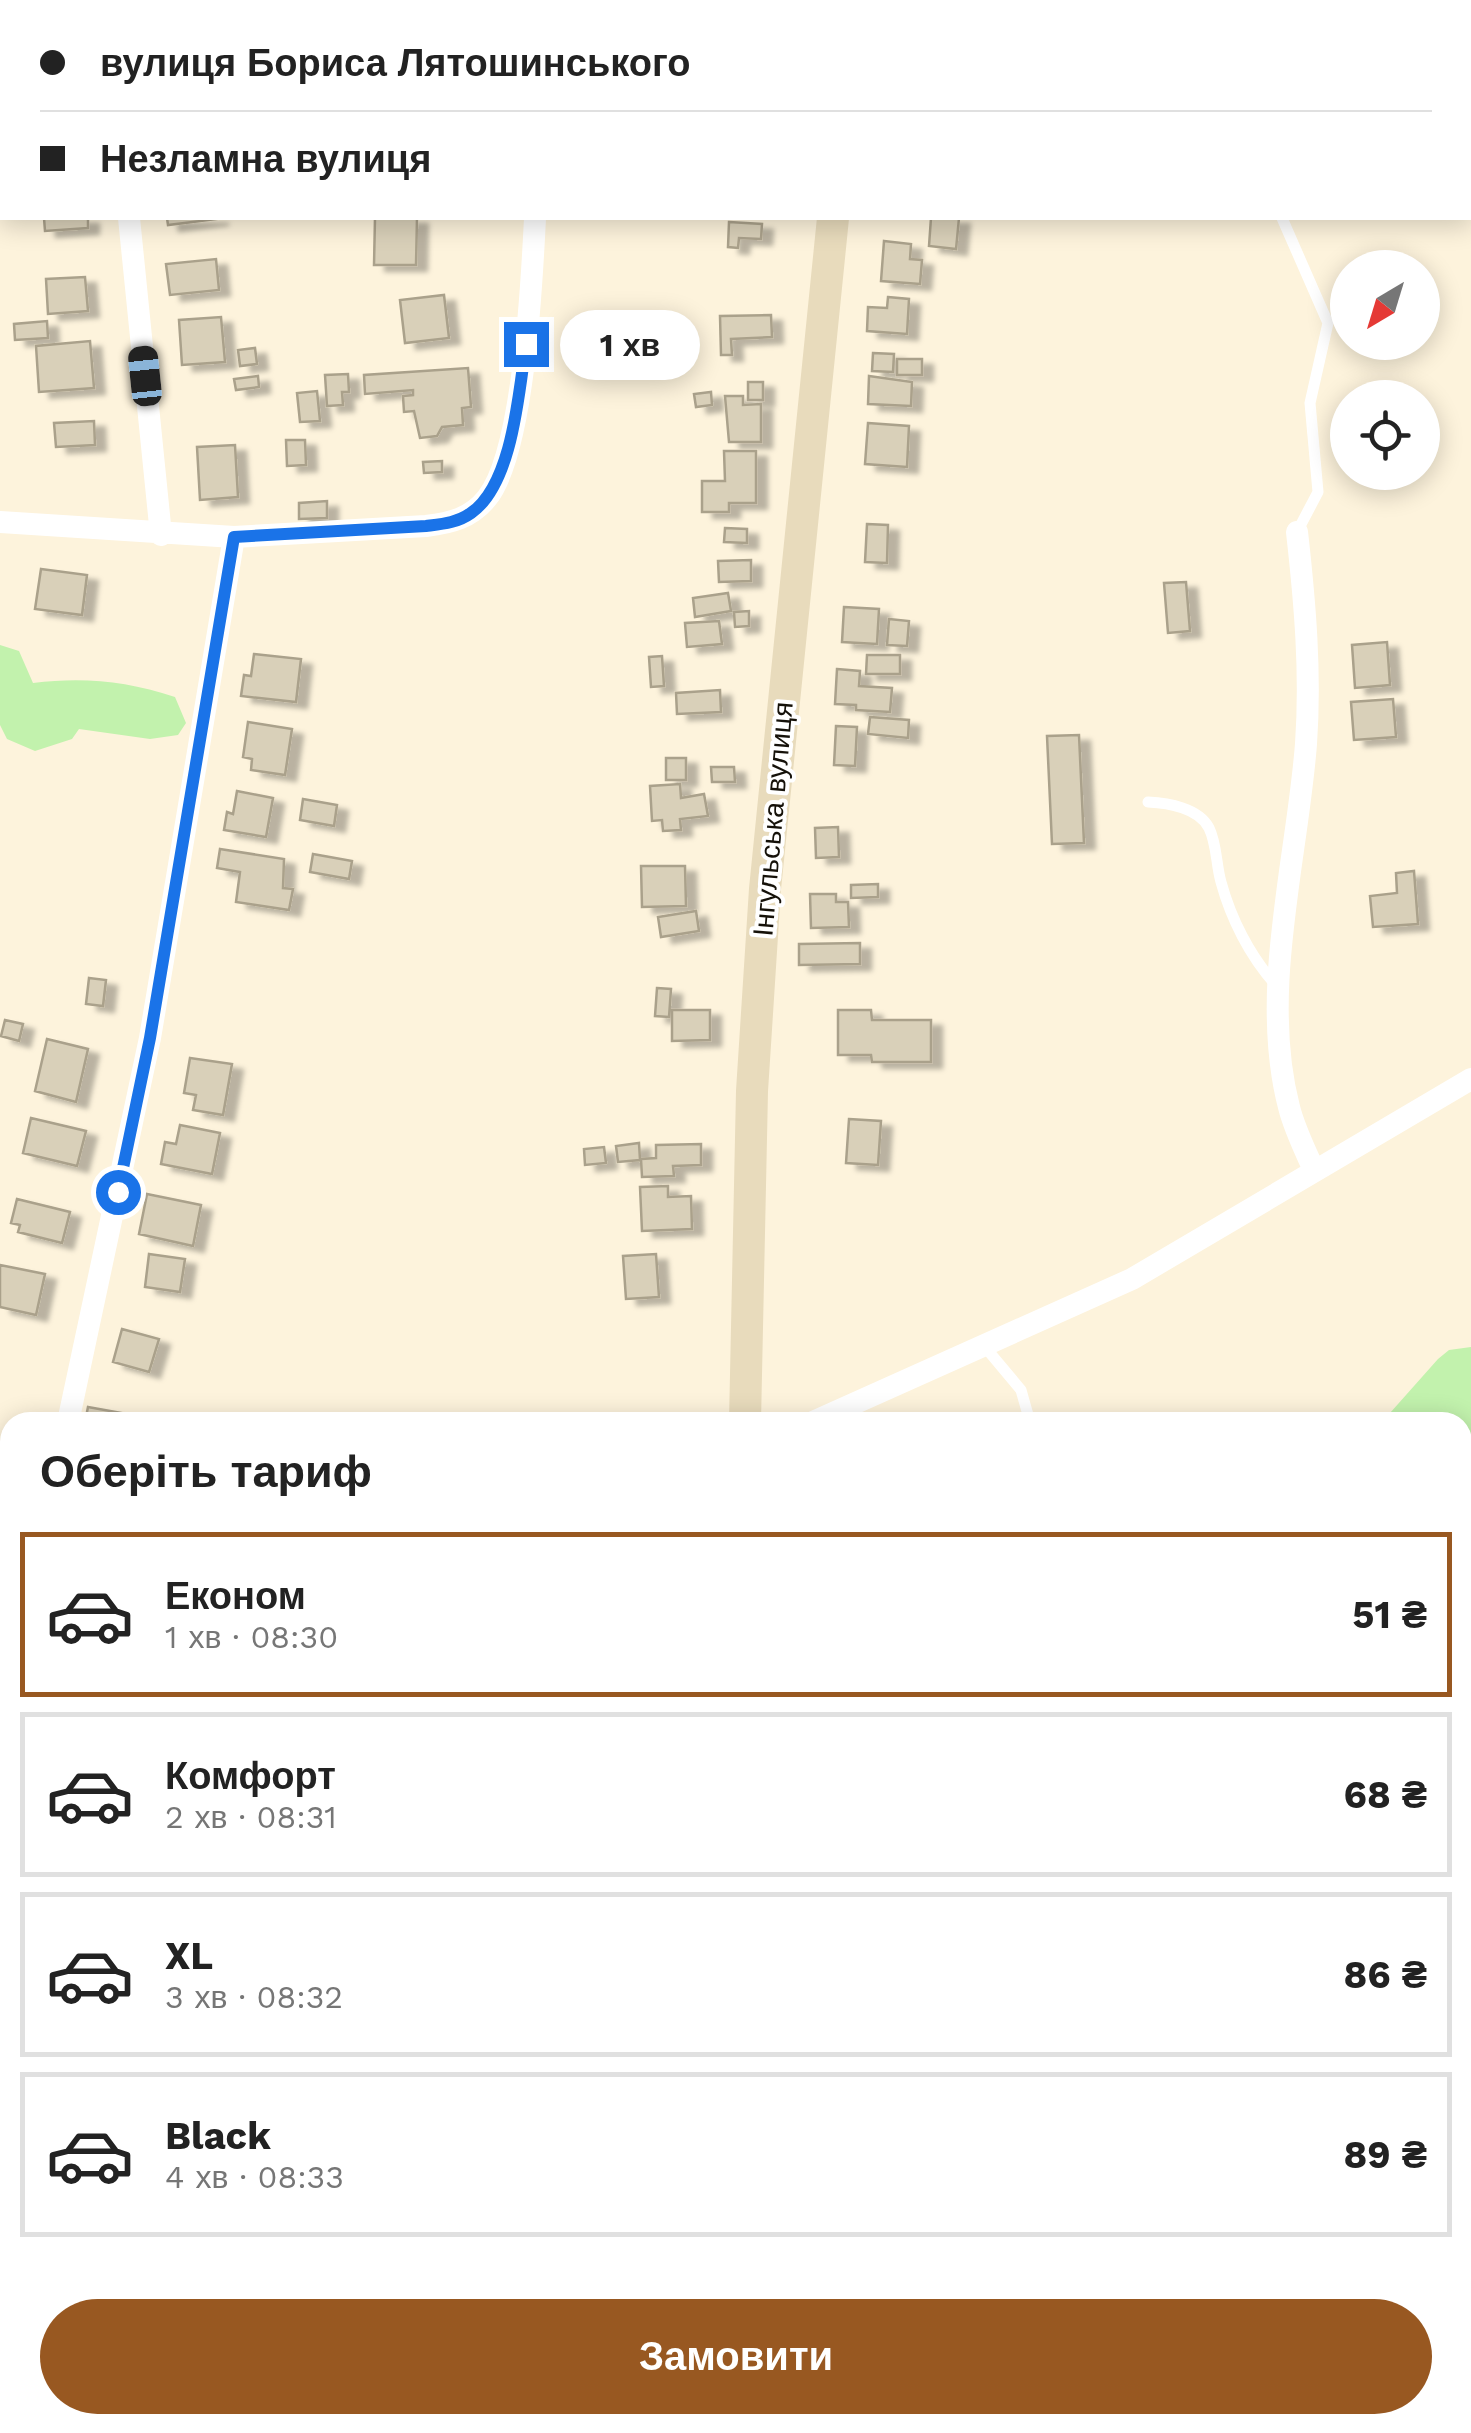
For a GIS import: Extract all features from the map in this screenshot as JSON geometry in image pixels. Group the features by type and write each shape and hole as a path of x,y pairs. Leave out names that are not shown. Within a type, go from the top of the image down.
{"street":[{"path":"129,220 161,534"},
{"path":"0,522 234,537 450,523 472,513 490,496 500,474 515,418 531,306 535,220"},
{"name":"Інгульська вулиця","path":"745,1412 752,1091 765,889 833,220"},
{"path":"1297,532 1308,632 1306,743 1278,987 1278,1044 1289,1108 1314,1170"},
{"path":"70,1412 150,1038 234,537"},
{"path":"836,1412 1132,1279 1471,1078"}],"lane":[{"path":"1283,220 1328,324 1310,402 1318,492 1297,532"},
{"path":"1148,802 1166,803 1196,814 1209,828 1221,884 1240,933 1278,987"},
{"path":"986,1347 1022,1390 1028,1412"}],"green space":[{"path":"0,645 19,651 33,683 105,682 157,692 175,697 186,723 178,735 150,739 79,729 72,739 35,751 7,739 0,725"},
{"path":"1471,1347 1471,1412 1391,1412 1438,1359 1449,1350"}],"building":[{"path":"44,220 88,220 88,228 45,231"},
{"path":"167,220 209,220 168,225"},
{"path":"375,220 417,220 416,265 374,265"},
{"path":"931,220 959,220 956,249 929,246"},
{"path":"729,222 762,224 761,239 739,238 738,248 728,247"},
{"path":"884,241 911,244 910,259 922,260 920,284 881,281"},
{"path":"216,259 219,290 170,295 166,264"},
{"path":"85,277 88,311 48,314 46,279"},
{"path":"444,295 449,338 405,343 400,300"},
{"path":"888,297 909,299 907,334 867,331 868,307 887,308"},
{"path":"771,315 772,337 731,339 732,355 721,355 720,316"},
{"path":"221,317 225,362 182,365 179,320"},
{"path":"47,321 48,338 15,340 14,324"},
{"path":"90,341 94,388 39,392 36,346"},
{"path":"255,348 257,364 240,366 238,350"},
{"path":"873,353 894,354 893,372 872,371"},
{"path":"897,359 922,359 922,375 897,375"},
{"path":"468,368 471,407 462,408 463,425 442,427 437,436 420,438 414,411 404,412 403,396 413,395 413,390 365,394 364,375"},
{"path":"348,374 349,392 342,392 343,405 327,406 325,375"},
{"path":"258,376 259,387 236,390 234,379"},
{"path":"869,376 912,382 911,406 868,404"},
{"path":"748,382 763,382 763,400 748,400"},
{"path":"317,391 320,421 300,422 297,393"},
{"path":"711,392 712,405 696,407 694,394"},
{"path":"725,396 743,396 743,405 761,404 761,442 729,442"},
{"path":"94,421 95,445 56,447 54,423"},
{"path":"868,423 909,426 907,467 865,464"},
{"path":"286,440 305,440 306,465 287,466"},
{"path":"235,445 238,497 200,500 197,447"},
{"path":"724,451 756,451 756,503 729,503 729,512 702,512 702,481 725,481"},
{"path":"442,461 442,472 424,473 423,462"},
{"path":"327,501 327,518 299,519 299,503"},
{"path":"867,524 888,525 887,563 865,562"},
{"path":"725,528 747,529 747,543 724,542"},
{"path":"751,560 751,581 719,582 718,561"},
{"path":"41,569 87,575 82,615 35,609"},
{"path":"1186,582 1190,631 1168,633 1164,583"},
{"path":"728,593 731,611 695,617 693,598"},
{"path":"844,607 879,609 877,644 842,642"},
{"path":"749,611 749,626 735,627 734,612"},
{"path":"889,619 909,621 907,646 887,645"},
{"path":"719,621 722,644 687,647 685,623"},
{"path":"1387,642 1390,685 1355,688 1352,645"},
{"path":"254,654 301,659 296,702 241,696 244,675 251,676"},
{"path":"867,655 900,655 900,674 866,674"},
{"path":"662,656 664,686 651,687 649,657"},
{"path":"837,669 860,671 859,686 892,688 890,712 835,704"},
{"path":"720,690 721,712 677,714 676,693"},
{"path":"1393,699 1396,737 1354,740 1351,702"},
{"path":"870,717 909,720 908,738 868,734"},
{"path":"248,722 292,729 285,775 251,770 252,759 243,757"},
{"path":"836,726 857,727 855,766 834,765"},
{"path":"1079,735 1084,843 1052,844 1047,736"},
{"path":"666,758 686,758 686,780 666,780"},
{"path":"711,767 734,767 735,782 712,782"},
{"path":"680,784 681,798 704,794 708,816 680,819 681,830 663,831 662,820 652,821 650,786"},
{"path":"237,791 273,798 266,837 224,830 227,812 233,814"},
{"path":"303,799 337,805 334,826 300,820"},
{"path":"838,827 839,857 816,858 815,828"},
{"path":"220,849 284,859 283,888 293,889 289,910 236,902 240,872 217,868"},
{"path":"313,854 352,861 349,879 310,872"},
{"path":"641,866 685,866 686,906 642,907"},
{"path":"1414,871 1418,924 1373,927 1370,896 1397,893 1396,873"},
{"path":"878,884 878,897 851,898 851,885"},
{"path":"810,894 836,894 836,902 848,902 849,927 811,928"},
{"path":"696,911 699,931 661,937 658,917"},
{"path":"860,943 860,964 799,965 799,944"},
{"path":"89,978 106,980 103,1006 86,1004"},
{"path":"657,988 671,989 669,1017 655,1016"},
{"path":"672,1010 710,1010 710,1040 672,1041"},
{"path":"838,1010 871,1010 872,1020 931,1020 931,1062 872,1062 871,1055 838,1055"},
{"path":"5,1020 23,1024 19,1041 1,1036"},
{"path":"47,1039 88,1049 76,1102 35,1091"},
{"path":"190,1058 232,1064 223,1115 193,1110 196,1095 184,1093"},
{"path":"31,1118 86,1131 77,1166 23,1153"},
{"path":"849,1119 881,1121 878,1165 846,1163"},
{"path":"180,1125 220,1133 212,1174 161,1164 165,1142 176,1144"},
{"path":"639,1143 640,1160 618,1162 616,1146"},
{"path":"701,1144 701,1165 673,1166 674,1176 642,1177 641,1159 656,1158 656,1145"},
{"path":"604,1147 606,1163 585,1165 584,1149"},
{"path":"668,1186 668,1197 691,1196 692,1229 642,1231 640,1187"},
{"path":"147,1194 201,1205 193,1246 139,1234"},
{"path":"17,1199 70,1212 62,1243 18,1232 20,1225 11,1223"},
{"path":"149,1254 185,1259 180,1292 145,1287"},
{"path":"656,1254 659,1297 626,1299 623,1256"},
{"path":"0,1265 45,1274 36,1315 0,1307"},
{"path":"122,1329 159,1339 149,1372 113,1362"},
{"path":"88,1407 116,1412 87,1412"}],"route":[{"path":"118,1192 150,1038 234,537 426,526 450,523 472,513 490,496 500,474 515,418 526,344"}]}
